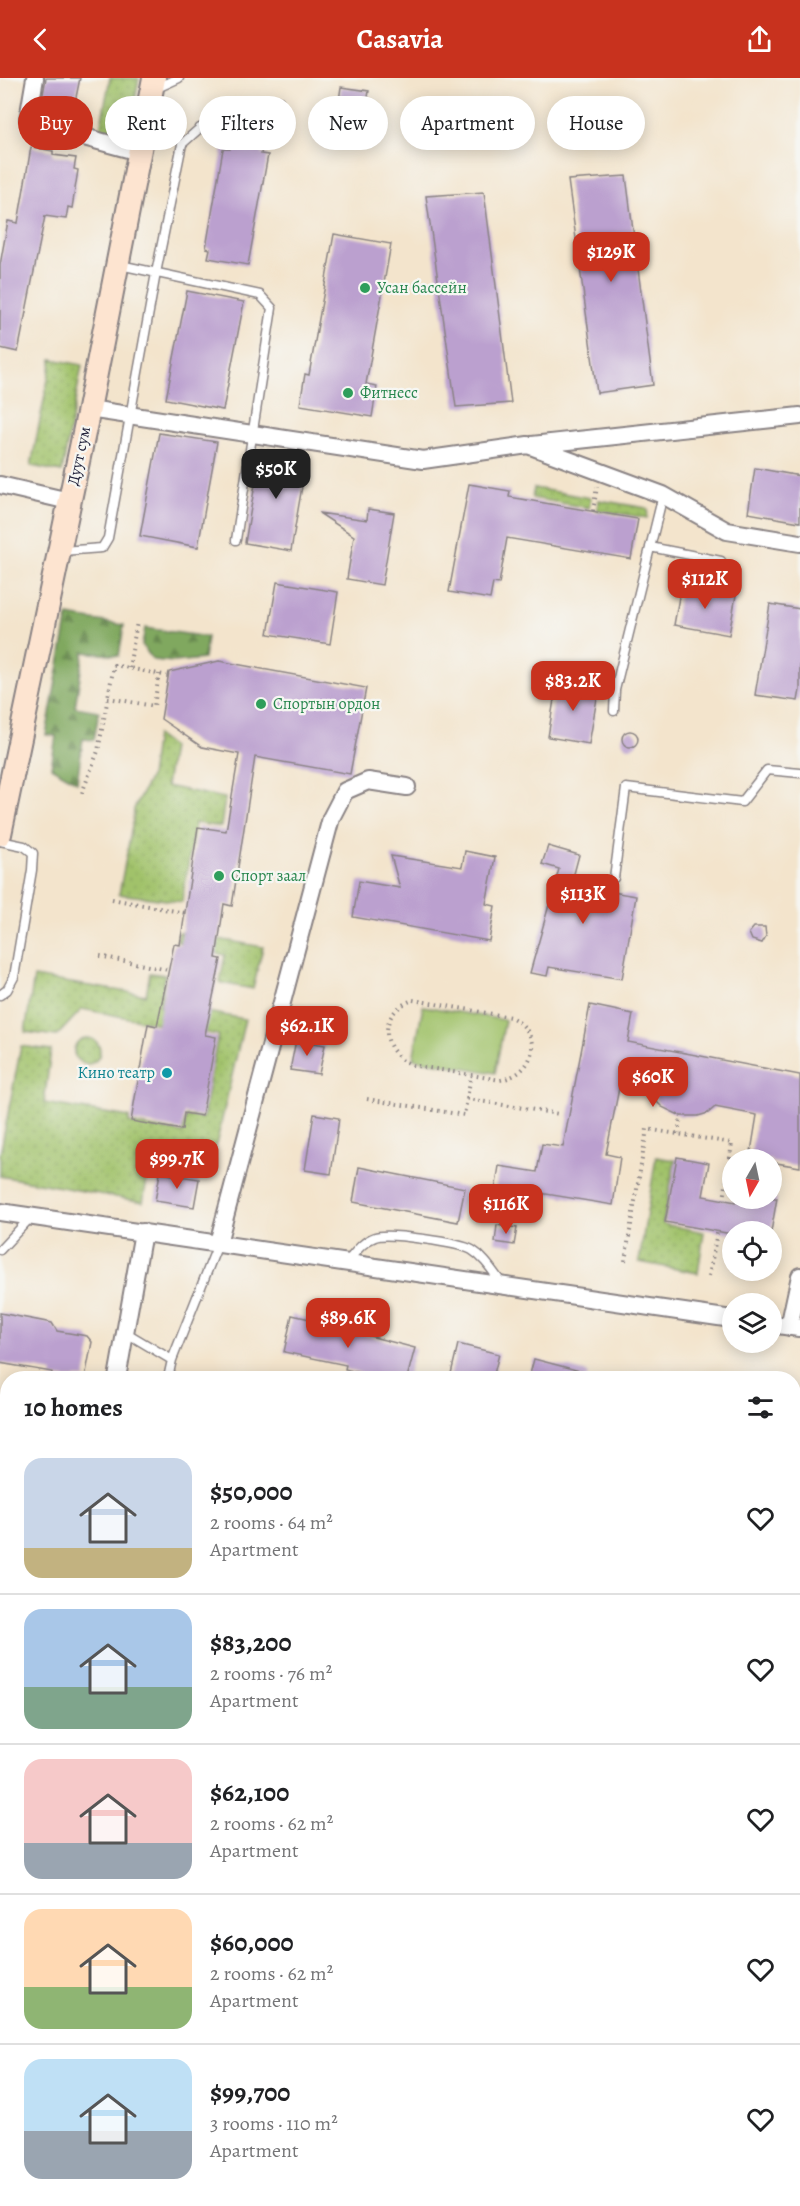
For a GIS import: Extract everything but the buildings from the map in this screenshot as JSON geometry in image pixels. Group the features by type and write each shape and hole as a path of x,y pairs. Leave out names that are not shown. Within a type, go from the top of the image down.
{"main road":[{"name":"Дуут сум","path":"0,834 89,409 153,84"}],"street":[{"path":"35,78 28,111 28,119 33,123 139,152"},
{"path":"89,409 423,460 528,445 800,416"},
{"path":"528,445 663,495 727,531 800,543"},
{"path":"0,485 69,501"},
{"path":"218,1243 331,818 345,790 368,780 407,787"},
{"path":"0,1212 722,1318"},
{"path":"118,1371 143,1232"},
{"path":"794,1327 800,1276"}],"lane":[{"path":"153,84 179,78"},
{"path":"59,551 102,548 108,538 182,144 199,129"},
{"path":"117,264 261,295 272,308 236,540"},
{"path":"614,711 615,690 663,495"},
{"path":"650,547 722,561"},
{"path":"614,878 626,788 742,802 767,770 800,773"},
{"path":"0,841 24,846 33,853 14,977 7,990 0,995"},
{"path":"0,1250 31,1217"},
{"path":"347,1262 363,1245 376,1236 433,1240 470,1249 483,1258 503,1285"},
{"path":"170,1371 218,1243"},
{"path":"125,1332 172,1360"}],"path":[{"path":"129,668 137,622"},
{"path":"82,793 98,751 114,665 168,676"},
{"path":"108,698 154,706 159,674"},
{"path":"112,899 185,913"},
{"path":"100,956 168,970"},
{"path":"413,1000 510,1017 527,1029 532,1041 532,1056 524,1070 512,1078 500,1080 471,1075 412,1065 396,1056 389,1046 386,1033 390,1017 399,1007 413,1000"},
{"path":"367,1098 464,1115 471,1075"},
{"path":"467,1099 558,1114"},
{"path":"678,1134 681,1116"},
{"path":"625,1261 647,1129 732,1143 731,1149"},
{"path":"710,1276 717,1232"}],"green space":[{"path":"110,78 139,78 136,96 107,96"},
{"path":"105,104 105,131 100,130"},
{"path":"52,359 82,365 62,472 31,466"},
{"path":"534,488 591,498 589,508 532,498"},
{"path":"599,500 646,508 647,518 597,510"},
{"path":"68,616 124,625 119,656 84,652 75,707 99,711 94,740 83,739 77,782 51,767 56,736 46,735"},
{"path":"145,628 207,637 204,659 174,662 153,660 142,645"},
{"path":"156,735 172,747 166,786 225,798 221,827 195,823 182,902 119,894 134,809 150,777"},
{"path":"179,932 263,947 253,989 220,983 225,955 200,950 200,946 177,942"},
{"path":"150,973 165,975 160,1006 186,1011 187,1008 245,1019 212,1163 187,1160 160,1162 149,1174 143,1202 0,1176 0,1155 21,1046 51,1050 44,1103 129,1117 129,1123 183,1133 186,1116 203,1118 218,1035 82,1009 57,1036 25,1032 34,977 146,995"},
{"path":"423,1006 505,1020 495,1073 413,1059"},
{"path":"87,1038 96,1042 100,1051 96,1060 87,1064 78,1060 74,1051 78,1042"},
{"path":"656,1157 675,1160 663,1224 704,1232 698,1273 639,1262"}],"place":[{"name":"Усан бассейн","path":"365,288"},
{"name":"Фитнесс","path":"348,393"},
{"name":"Спортын ордон","path":"261,704"},
{"name":"Спорт заал","path":"219,876"},
{"name":"Кино театр","path":"167,1073"}]}
